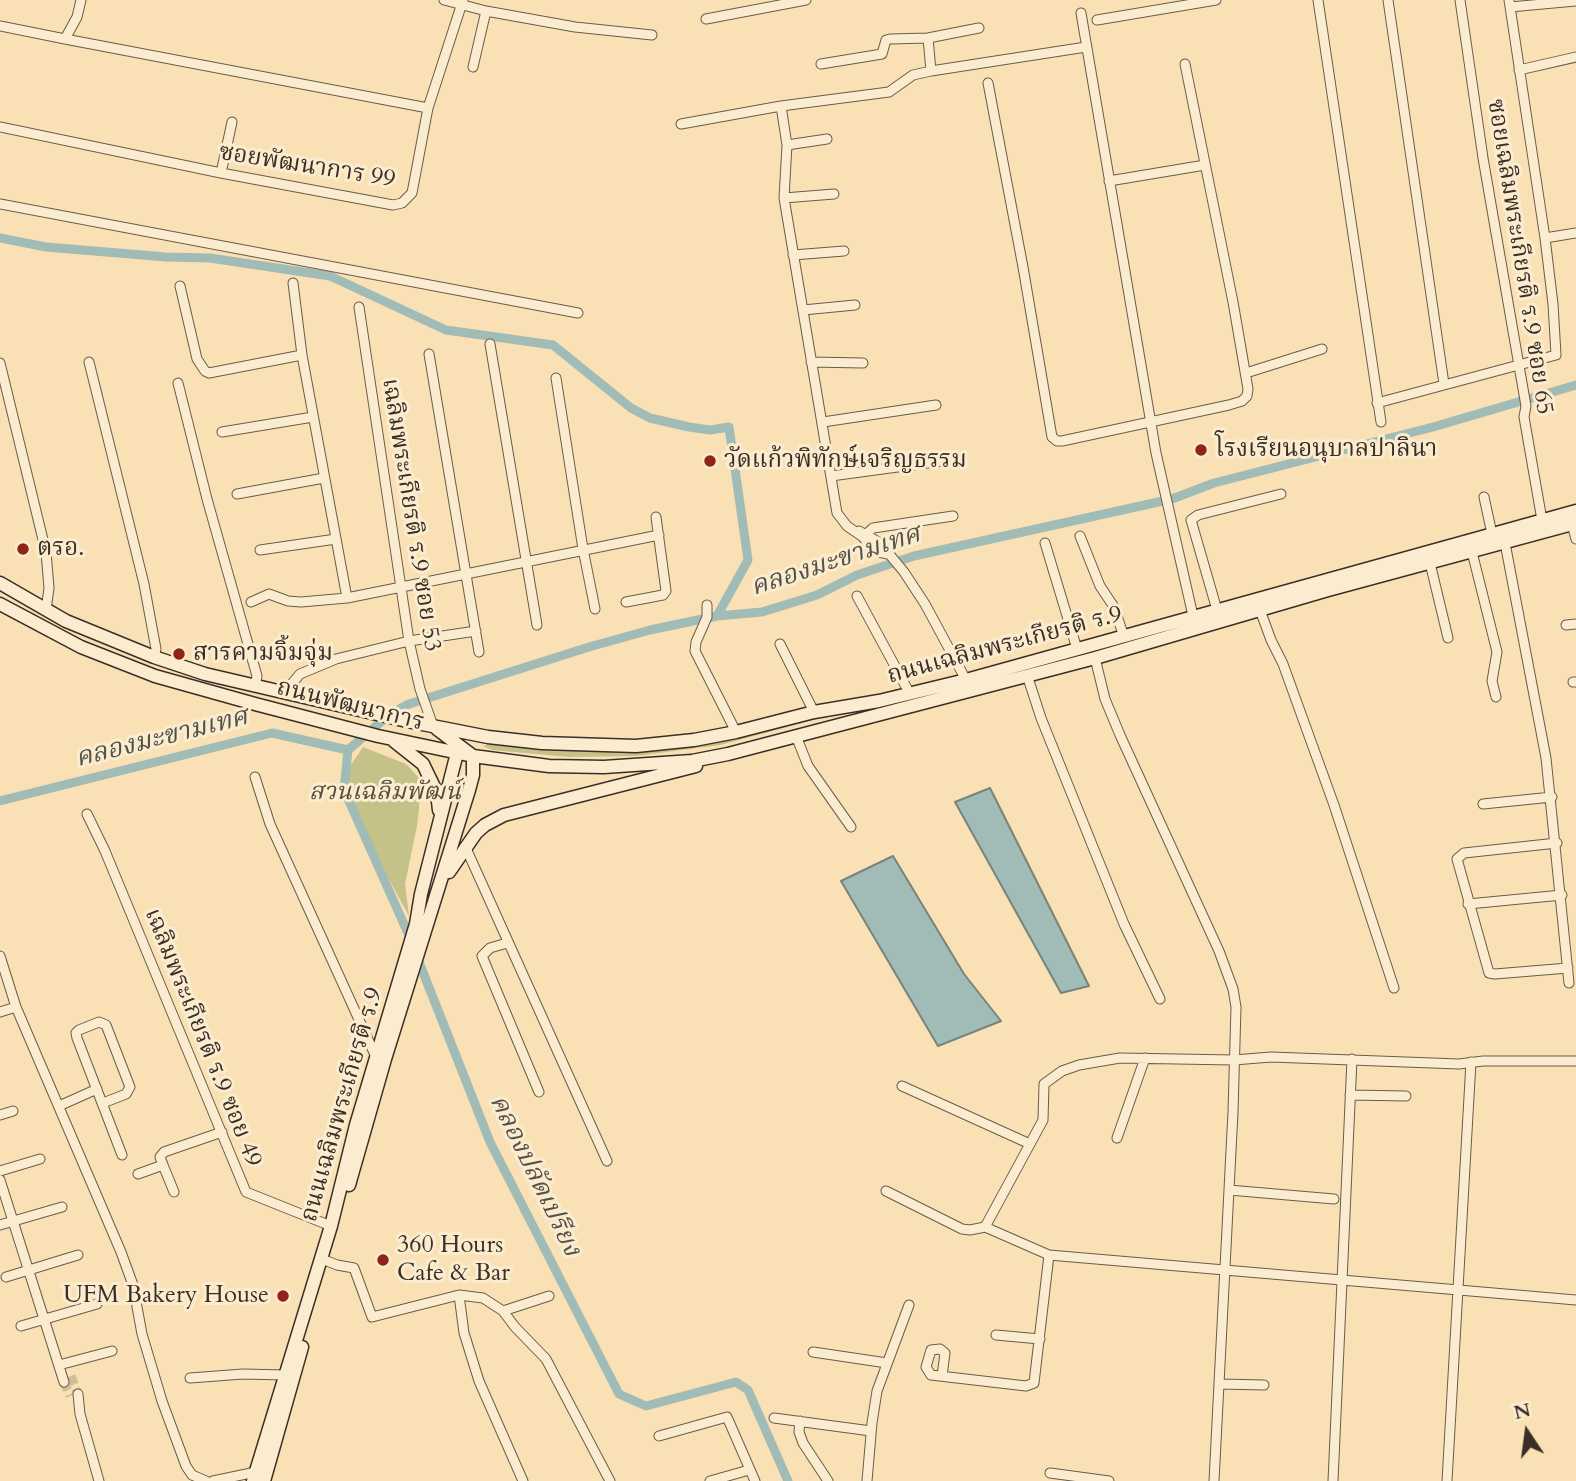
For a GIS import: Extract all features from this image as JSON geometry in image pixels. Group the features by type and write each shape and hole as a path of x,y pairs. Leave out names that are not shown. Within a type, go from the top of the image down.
{"main road":[{"name":"ถนนเฉลิมพระเกียรติ ร.9","path":"433,726 488,737 569,745 636,746 694,740 814,712 910,694 1077,649 1093,652 1124,636 1217,610 1542,520 1573,518"},
{"name":"ถนนเฉลิมพระเกียรติ ร.9","path":"465,752 549,766 604,767 692,761 728,754 1027,675 1093,652 1260,610 1505,543 1573,518"},
{"name":"ถนนพัฒนาการ","path":"0,583 66,621 154,657 205,674 433,726"},
{"name":"ถนนพัฒนาการ","path":"0,604 81,647 155,676 384,737 465,752"},
{"path":"433,726 465,752 488,737"},
{"path":"384,737 423,764 437,793 440,817"},
{"name":"ถนนเฉลิมพระเกียรติ ร.9","path":"257,1478 327,1261 406,977 440,817 465,752"},
{"name":"ถนนเฉลิมพระเกียรติ ร.9","path":"257,1478 285,1375 331,1226 376,1057 423,938 471,783 465,752"},
{"path":"440,887 465,846 485,825 504,815 626,786 698,766 728,754"}],"street":[{"path":"65,39 77,17 81,0"},
{"path":"443,0 463,2 486,11 575,27 652,35"},
{"path":"706,19 806,0"},
{"path":"1097,20 1216,0"},
{"path":"1318,0 1381,422"},
{"path":"1388,0 1444,384"},
{"name":"ซอยเฉลิมพระเกียรติ ร.9 ซอย 65","path":"1460,0 1542,520"},
{"path":"1377,403 1556,355 1545,238 1509,4 1576,1"},
{"name":"ซอยพัฒนาการ 99","path":"0,127 221,173 393,205 402,203 412,194 428,108 463,2"},
{"path":"473,66 486,11"},
{"path":"1081,13 1167,510 1193,617"},
{"path":"0,26 428,108"},
{"path":"821,64 882,54 886,40 890,38 928,38 979,28"},
{"path":"928,38 931,71"},
{"path":"681,124 781,106 889,92 913,75 1086,47"},
{"path":"1519,70 1576,57"},
{"path":"988,83 1052,437 1062,441 1242,401 1247,396 1246,373 1185,64"},
{"path":"781,106 787,145 784,198 837,513 847,526 880,543 904,572 925,604 966,680"},
{"path":"221,173 232,122"},
{"path":"787,145 827,139"},
{"path":"1109,181 1205,165"},
{"path":"784,198 834,194"},
{"path":"0,204 578,313"},
{"path":"1545,238 1576,233"},
{"path":"793,255 844,251"},
{"path":"293,283 302,355 347,598"},
{"path":"180,286 197,359 205,371 209,373 302,355"},
{"path":"803,310 855,305"},
{"name":"เฉลิมพระเกียรติ ร.9 ซอย 53","path":"359,307 409,641 420,689 433,726"},
{"path":"489,344 537,625"},
{"path":"1246,373 1322,349"},
{"path":"429,354 480,652"},
{"path":"89,362 144,584 156,649 154,657"},
{"path":"811,362 863,363"},
{"path":"0,363 46,552 49,588 46,610"},
{"path":"556,378 595,609"},
{"path":"178,383 207,499 257,676 255,686"},
{"path":"823,422 936,405"},
{"path":"222,432 313,417"},
{"path":"831,476 942,461"},
{"path":"237,494 324,478"},
{"path":"1217,610 1191,520 1198,515 1280,494"},
{"path":"1484,497 1492,534"},
{"path":"864,535 873,528 953,516"},
{"path":"626,602 663,595 666,591 656,517"},
{"path":"1573,518 1576,539"},
{"path":"251,602 269,594 288,601 302,602 347,598 659,534"},
{"path":"1080,536 1100,586 1114,607 1124,636"},
{"path":"260,551 336,539"},
{"path":"1045,543 1077,649"},
{"path":"1505,543 1552,797 1569,983"},
{"path":"1472,552 1497,652 1492,681 1496,697"},
{"path":"1430,563 1448,638"},
{"path":"857,596 910,694"},
{"path":"707,605 707,617 697,638 695,651 736,732"},
{"path":"1260,610 1335,805 1394,988"},
{"path":"284,693 300,674 336,659 409,641 476,631"},
{"path":"780,643 814,712"},
{"path":"1093,652 1105,699 1194,893 1228,973 1236,1007 1214,1481"},
{"path":"1027,675 1041,718 1124,924 1160,999"},
{"path":"796,736 807,766 851,827"},
{"path":"255,778 270,824 376,1057"},
{"path":"1483,804 1552,797"},
{"name":"เฉลิมพระเกียรติ ร.9 ซอย 49","path":"87,814 105,851 246,1192 331,1226"},
{"path":"1557,843 1460,854 1457,859 1489,973 1568,968"},
{"path":"465,846 607,1161"},
{"path":"1468,904 1562,895"},
{"path":"507,943 490,948 482,956 539,1092"},
{"path":"0,956 16,1007 133,1285 162,1401 186,1466 197,1479 206,1481"},
{"path":"0,1012 16,1007"},
{"path":"103,1103 126,1094 130,1087 106,1025 102,1022 76,1033 122,1155"},
{"path":"985,1227 1043,1120 1044,1084 1051,1077 1079,1065 1120,1058 1234,1060 1271,1056 1459,1064 1576,1060"},
{"path":"1116,1138 1145,1058"},
{"path":"1333,1481 1352,1059"},
{"path":"1447,1481 1471,1062"},
{"path":"902,1086 1030,1144"},
{"path":"59,1106 97,1089"},
{"path":"1350,1095 1405,1096"},
{"path":"0,1115 13,1111"},
{"path":"174,1192 160,1157 164,1152 222,1132"},
{"path":"0,1171 40,1158"},
{"path":"138,1174 163,1165"},
{"path":"0,1180 59,1367 67,1379"},
{"path":"1229,1189 1334,1199"},
{"path":"886,1191 962,1229 985,1227 1049,1255 1576,1300"},
{"path":"0,1225 62,1207"},
{"path":"6,1277 78,1255"},
{"path":"942,1376 1031,1385 1036,1379 1049,1255"},
{"path":"327,1261 354,1268 372,1317 459,1295 483,1298 503,1311 514,1327 545,1359 610,1481"},
{"path":"459,1295 464,1334 479,1381 523,1481"},
{"path":"503,1311 549,1296"},
{"path":"21,1326 97,1304"},
{"path":"867,1481 877,1391 909,1305"},
{"path":"996,1335 1041,1339"},
{"path":"59,1367 112,1351"},
{"path":"813,1352 887,1363"},
{"path":"190,1378 243,1374 285,1375"},
{"path":"1219,1384 1265,1385"},
{"path":"74,1395 99,1481"},
{"path":"659,1436 727,1417 755,1481"},
{"path":"774,1418 871,1427"},
{"path":"800,1421 799,1432 803,1443 828,1481"},
{"path":"710,1481 749,1470"},
{"path":"1051,1473 1109,1481"},
{"path":"213,1481 257,1478"}],"green space":[{"path":"825,715 720,745 636,756 570,757 492,750 483,746 489,744 576,751 624,750"},
{"name":"สวนเฉลิมพัฒน์","path":"363,747 406,764 419,778 421,789 417,826 405,884 409,916 352,804 347,783 348,769"}],"water":[{"path":"990,788 1089,986 1061,993 955,802"},
{"path":"893,856 964,974 1001,1021 938,1046 841,881"}],"waterway":[{"path":"0,238 46,247 210,258 330,276 446,330 553,345 631,408 650,418 710,430 729,427 748,560 717,616"},
{"name":"คลองมะขามเทศ","path":"348,750 390,714 409,704 589,647 650,630 717,616 762,612 817,595 857,575 914,556 1172,499 1214,483 1433,427 1576,385"},
{"name":"คลองมะขามเทศ","path":"0,801 272,733 348,750"},
{"name":"คลองปลัดเปรียง","path":"348,750 344,790 411,940"},
{"name":"คลองปลัดเปรียง","path":"417,957 490,1142 619,1394 646,1406 736,1382 748,1390 788,1481"}],"tunnel":[{"path":"71,1376 78,1394"},
{"path":"64,1382 70,1396"}],"place":[{"name":"โรงเรียนอนุบาลปาลินา","path":"1201,450"},
{"name":"วัดแก้วพิทักษ์เจริญธรรม","path":"710,461"},
{"name":"ตรอ.","path":"23,549"},
{"name":"สารคามจิ้มจุ่ม","path":"179,654"},
{"name":"360 Hours Cafe & Bar","path":"383,1260"},
{"name":"UFM Bakery House","path":"283,1296"}]}
